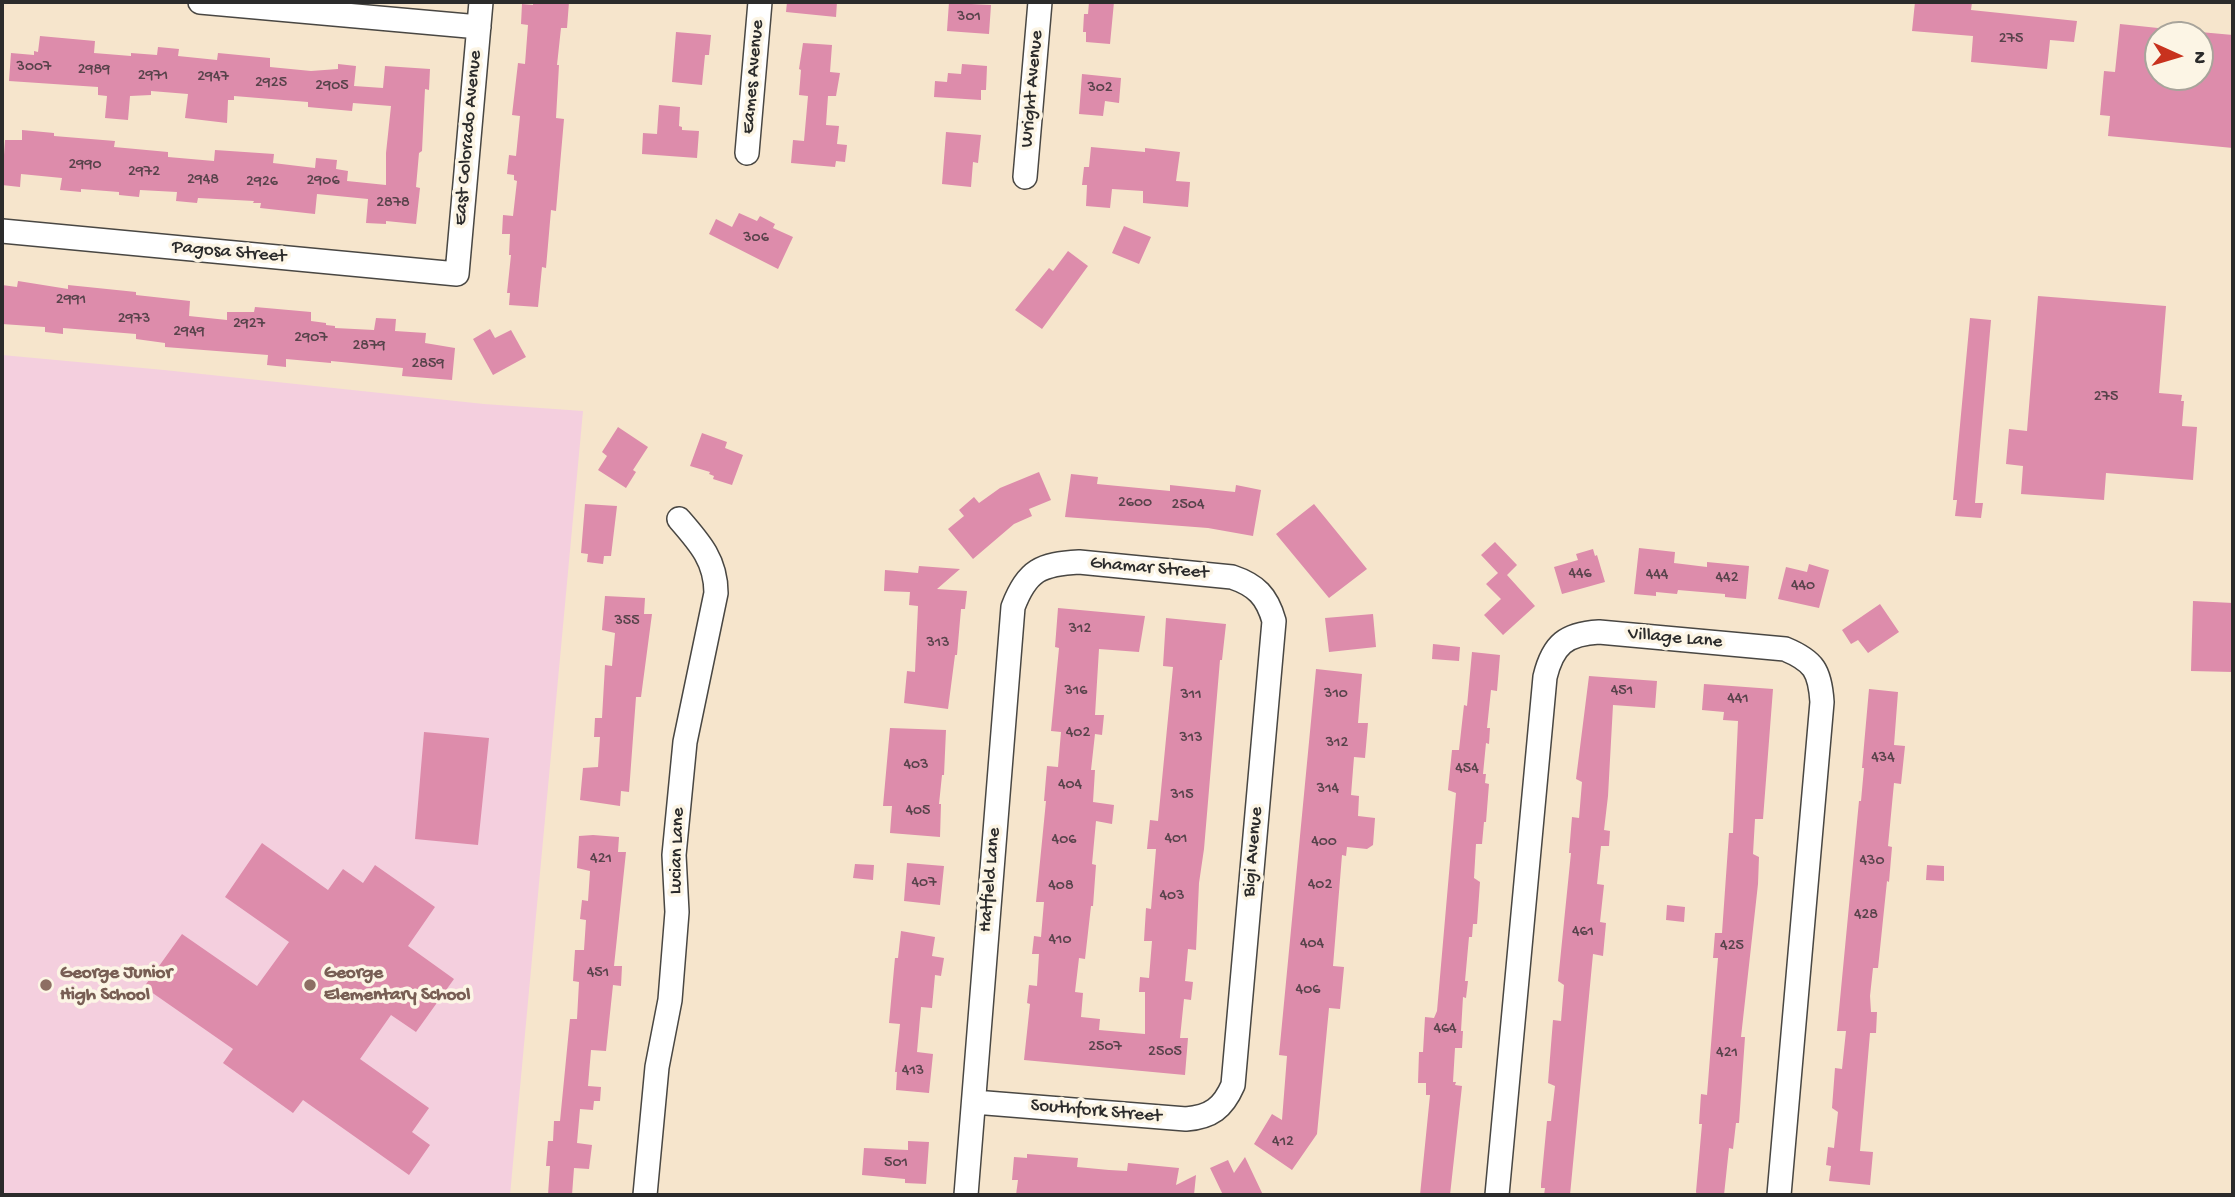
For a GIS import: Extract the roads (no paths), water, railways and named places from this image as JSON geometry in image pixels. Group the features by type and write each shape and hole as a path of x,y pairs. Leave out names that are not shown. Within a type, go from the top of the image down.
{"street":[{"path":"200,2 479,27"},
{"name":"East Colorado Avenue","path":"457,274 481,2"},
{"name":"Eames Avenue","path":"747,153 760,2"},
{"name":"Wright Avenue","path":"1025,177 1040,2"},
{"name":"Pagosa Street","path":"2,231 457,274"},
{"name":"Lucian Lane","path":"645,1195 657,1067 670,1000 677,912 674,855 685,742 716,593 716,580 708,554 680,519"},
{"name":"Ghamar Street","path":"1035,571 1055,564 1079,562 1232,577 1247,582 1261,592"},
{"name":"Hatfield Lane","path":"966,1195 1013,607 1020,587 1035,571"},
{"name":"Bigi Avenue","path":"1217,1111 1227,1099 1233,1085 1274,621 1270,605 1261,592"},
{"name":"Village Lane","path":"1497,1195 1545,677 1549,658 1562,642 1578,633 1599,632 1785,649 1802,656 1815,668 1821,685 1822,702 1779,1195"},
{"name":"Southfork Street","path":"974,1101 1185,1119 1201,1118 1217,1111"}],"place":[{"name":"George Junior High School","path":"46,985"},
{"name":"George Elementary School","path":"310,985"}]}
